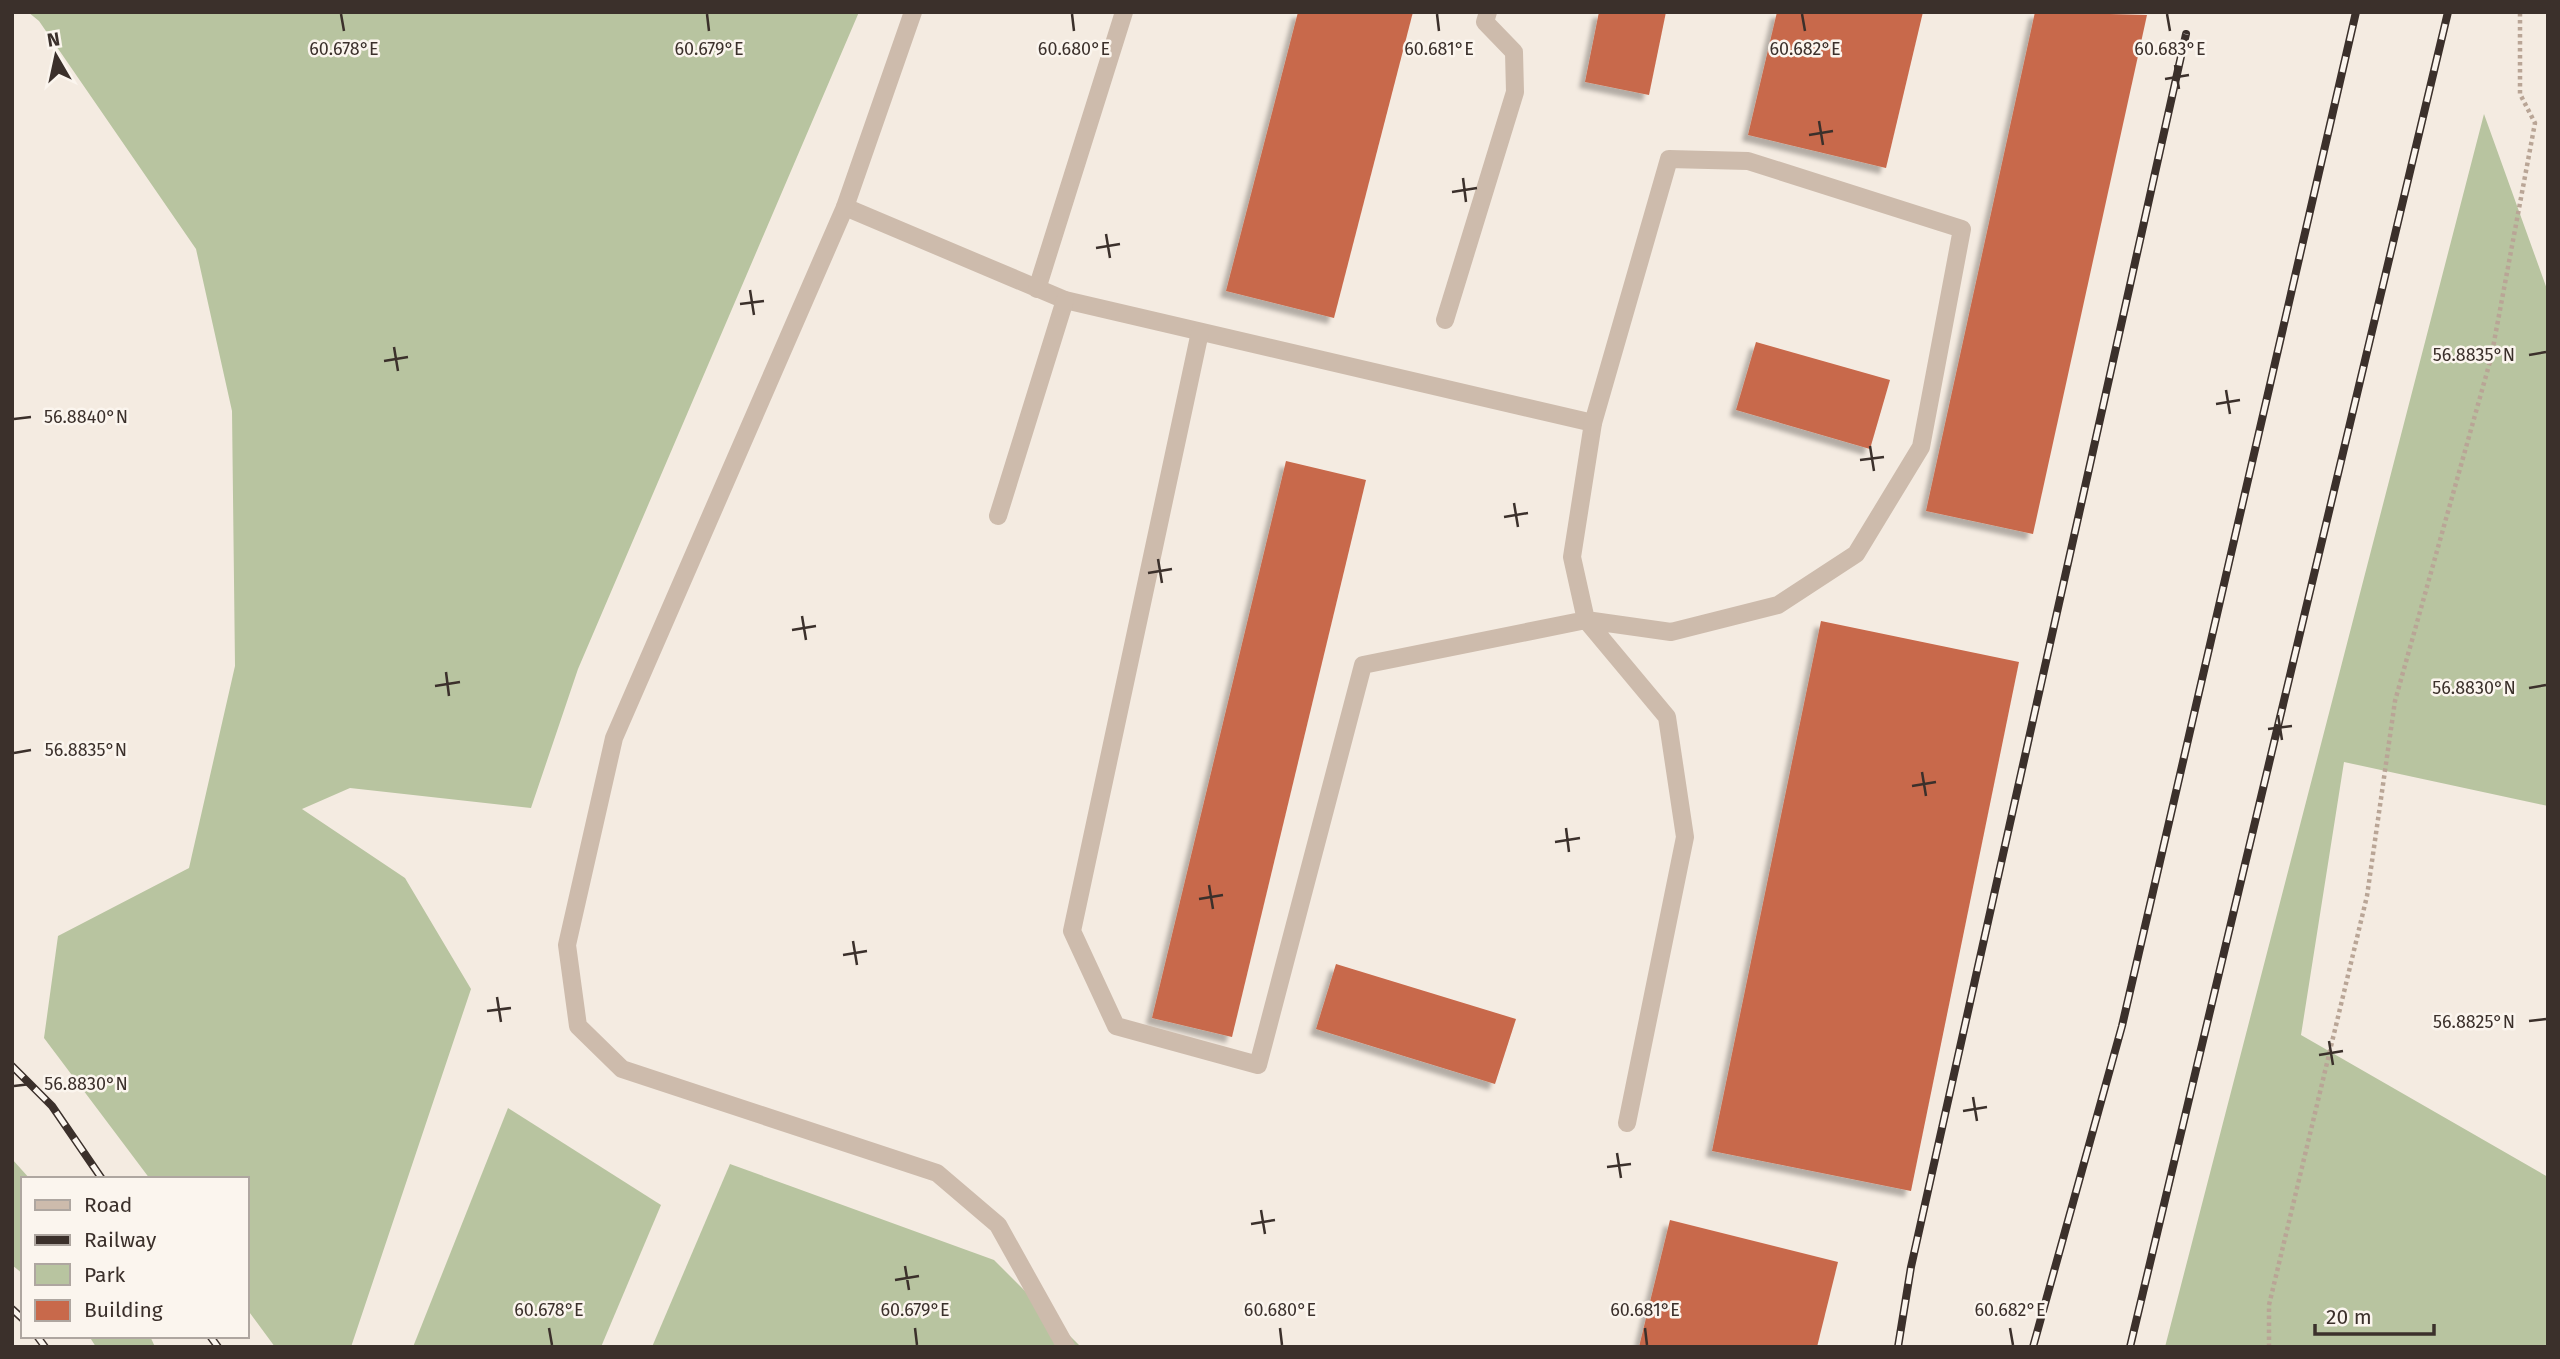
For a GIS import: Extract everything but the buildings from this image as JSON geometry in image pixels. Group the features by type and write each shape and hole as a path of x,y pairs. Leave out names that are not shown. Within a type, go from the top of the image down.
{"street":[{"path":"913,12 845,207 614,738 567,946 578,1026 622,1069 937,1173 998,1225 1066,1347"},
{"path":"1037,289 1124,12"},
{"path":"1445,320 1515,92 1514,52 1485,22 1488,12"},
{"path":"1200,332 1072,931 1116,1026 1258,1065 1363,665 1586,620 1671,632 1778,605 1856,554 1922,447 1962,229 1748,161 1669,159 1593,423 1572,558 1586,620 1667,717 1685,837 1627,1123"},
{"path":"845,207 1065,300 1593,423"},
{"path":"998,516 1065,300"}],"path":[{"path":"2269,1347 2269,1305 2367,896 2395,701 2491,358 2521,201 2535,123 2520,94 2520,12"}],"green space":[{"path":"28,12 859,12 578,669 531,808 350,788 302,809 405,878 471,989 351,1347 275,1347 248,1310 248,1177 148,1177 44,1038 58,936 189,868 235,666 232,411 196,249 39,21"},
{"path":"2484,114 2548,292 2548,806 2344,762 2301,1035 2548,1177 2548,1347 2165,1347"},
{"path":"508,1108 661,1205 601,1347 413,1347"},
{"path":"12,1159 28,1177 21,1177 21,1272 12,1265"},
{"path":"730,1164 994,1260 1081,1347 652,1347"},
{"path":"90,1338 151,1338 155,1347 96,1347"}],"railway":[{"path":"2033,1347 2122,1026 2356,12"},
{"path":"2130,1347 2448,12"},
{"path":"1898,1347 1911,1267 2186,34"},
{"path":"12,1066 52,1106 101,1177"},
{"path":"12,1309 21,1317"},
{"path":"38,1338 45,1347"},
{"path":"211,1338 218,1347"}]}
